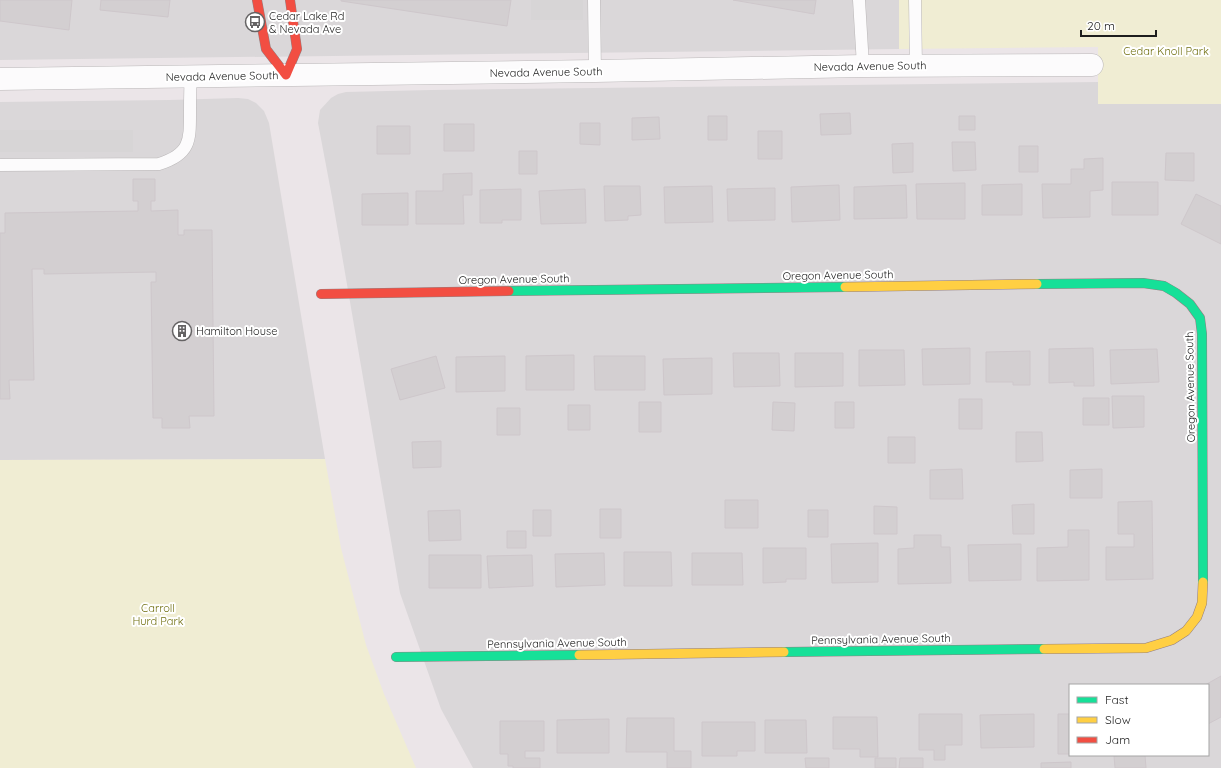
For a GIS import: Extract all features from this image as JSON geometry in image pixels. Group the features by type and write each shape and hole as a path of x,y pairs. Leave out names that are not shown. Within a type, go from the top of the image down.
{"street":[{"path":"257,0 266,50 286,75 297,49 290,0"},
{"name":"Nevada Avenue South","path":"0,79 595,72 863,66 1092,65"},
{"name":"Oregon Avenue South","path":"321,294 1143,283 1164,286 1176,292 1190,304 1200,318 1202,334 1203,460"},
{"name":"Pennsylvania Avenue South","path":"396,657 1146,648 1166,643 1181,636 1193,624 1201,608 1204,586 1203,460"}],"lane":[{"path":"594,0 595,72"},
{"path":"859,0 863,66"},
{"path":"915,0 916,66"},
{"path":"0,165 159,164 171,160 180,154 188,143 190,132 191,76"}],"shaded area":[{"path":"0,0 899,0 899,49 0,60"},
{"path":"531,0 583,0 583,20 531,20"},
{"path":"1098,82 1099,104 1221,104 1221,768 473,768 441,709 400,593 318,123 320,110 331,98 346,92"},
{"name":"Hamilton House","path":"248,99 256,103 264,111 269,123 325,459 0,460 0,102"},
{"path":"0,130 133,130 133,152 0,152"}],"green space":[{"name":"Cedar Knoll Park","path":"899,0 1221,0 1221,104 1098,104 1098,47 899,49"},
{"name":"Carroll Hurd Park","path":"325,459 341,548 366,645 384,694 416,768 0,768 0,460"}],"building":[{"path":"0,0 72,0 69,30 0,21"},
{"path":"101,0 170,0 168,17 100,10"},
{"path":"341,0 511,0 507,26"},
{"path":"733,0 816,0 814,14"},
{"path":"850,113 851,134 821,135 820,114"},
{"path":"708,116 727,116 727,140 708,140"},
{"path":"959,116 975,116 975,130 959,130"},
{"path":"659,117 660,139 632,140 632,118"},
{"path":"580,123 600,123 600,145 580,144"},
{"path":"444,124 474,124 474,151 444,151"},
{"path":"377,126 410,126 410,154 377,154"},
{"path":"758,131 782,131 782,159 758,159"},
{"path":"952,142 975,142 976,170 953,171"},
{"path":"913,143 913,172 893,173 892,144"},
{"path":"1019,146 1038,146 1038,172 1019,172"},
{"path":"519,151 537,151 537,174 519,174"},
{"path":"1166,153 1194,153 1194,181 1165,180"},
{"path":"1103,158 1103,190 1090,191 1090,217 1043,218 1042,184 1071,184 1071,169 1084,169 1084,159"},
{"path":"472,173 472,195 463,195 464,224 416,224 416,191 443,191 443,174"},
{"name":"Hamilton House","path":"133,179 155,179 155,201 151,201 151,211 178,210 178,235 184,235 184,230 212,230 214,416 189,416 190,428 162,428 162,418 153,418 151,282 156,282 156,272 44,274 44,269 32,269 34,380 9,380 10,399 0,399 0,233 5,233 5,213 138,211 138,201 133,201"},
{"path":"1112,182 1158,182 1158,215 1112,215"},
{"path":"965,183 965,219 917,219 916,184"},
{"path":"1022,184 1022,215 982,215 982,185"},
{"path":"839,185 840,220 792,222 791,187"},
{"path":"906,185 907,218 854,219 854,187"},
{"path":"604,186 640,186 641,215 628,216 628,220 605,221"},
{"path":"712,186 713,222 665,223 664,187"},
{"path":"775,188 775,220 728,221 727,189"},
{"path":"521,189 521,220 502,220 502,223 480,223 480,190"},
{"path":"585,189 586,223 541,224 539,191"},
{"path":"408,193 408,225 362,225 362,194"},
{"path":"1196,194 1221,206 1221,244 1181,224"},
{"path":"970,348 970,384 923,385 922,349"},
{"path":"1093,348 1094,386 1074,386 1074,382 1049,383 1049,349"},
{"path":"1157,349 1159,382 1111,384 1110,350"},
{"path":"859,350 904,350 905,385 859,386"},
{"path":"1030,351 1030,385 1013,385 1013,382 986,382 986,352"},
{"path":"733,353 779,353 780,386 734,387"},
{"path":"795,353 843,353 843,386 795,387"},
{"path":"574,355 574,390 526,390 526,356"},
{"path":"436,356 445,388 400,400 391,369"},
{"path":"505,356 505,391 456,392 456,357"},
{"path":"594,356 645,356 645,390 595,390"},
{"path":"712,358 712,394 664,395 663,359"},
{"path":"1112,396 1144,396 1144,427 1113,428"},
{"path":"1083,398 1109,398 1109,425 1083,425"},
{"path":"959,399 982,399 982,429 959,429"},
{"path":"639,402 661,402 661,432 639,432"},
{"path":"773,402 795,403 794,431 772,430"},
{"path":"835,402 854,402 854,428 835,428"},
{"path":"568,405 590,405 590,430 568,430"},
{"path":"497,408 520,408 520,435 497,435"},
{"path":"1016,432 1042,432 1043,461 1016,462"},
{"path":"888,437 915,437 915,463 888,463"},
{"path":"441,441 441,467 413,468 412,442"},
{"path":"962,469 963,499 930,499 930,470"},
{"path":"1102,469 1102,498 1070,498 1070,470"},
{"path":"725,500 758,500 758,528 725,528"},
{"path":"1152,501 1153,579 1106,580 1106,547 1134,547 1134,534 1118,534 1118,502"},
{"path":"1034,504 1034,534 1013,534 1012,505"},
{"path":"874,506 897,507 897,534 874,534"},
{"path":"600,509 621,509 621,538 600,538"},
{"path":"460,510 461,540 429,541 428,511"},
{"path":"533,510 551,510 551,536 533,536"},
{"path":"808,510 828,510 828,537 808,537"},
{"path":"1068,530 1089,530 1089,580 1037,581 1037,548 1068,547"},
{"path":"507,531 526,531 526,548 507,548"},
{"path":"914,535 941,535 941,547 950,547 951,583 898,584 898,549 914,548"},
{"path":"878,543 878,582 832,583 831,544"},
{"path":"1021,544 1021,580 969,581 968,545"},
{"path":"763,548 806,548 806,579 786,579 786,582 763,583"},
{"path":"624,552 671,552 672,586 624,586"},
{"path":"604,553 605,585 556,587 555,554"},
{"path":"692,553 742,553 743,585 692,585"},
{"path":"429,555 481,555 481,588 429,588"},
{"path":"532,555 533,586 489,588 487,556"},
{"path":"1221,676 1221,717 1209,723 1209,684 1207,684"},
{"path":"919,714 962,714 962,745 945,745 945,760 934,760 934,750 919,750"},
{"path":"1034,714 1034,747 981,748 980,715"},
{"path":"1058,714 1069,714 1069,754 1058,754"},
{"path":"833,717 877,717 878,757 860,757 860,749 833,749"},
{"path":"627,718 674,718 674,751 691,751 691,768 667,768 667,752 626,752"},
{"path":"609,719 609,753 557,753 557,720"},
{"path":"765,720 806,720 807,753 765,753"},
{"path":"500,721 544,721 544,751 525,751 525,758 540,758 540,768 513,768 513,766 508,766 508,754 500,754"},
{"path":"702,722 755,722 755,751 737,751 737,756 702,756"},
{"path":"1114,756 1145,756 1146,768 1115,768"},
{"path":"805,758 829,758 829,768 806,768"},
{"path":"875,758 896,758 896,768 875,768"},
{"path":"900,758 923,758 923,768 899,768"},
{"path":"1071,762 1071,768 1041,768 1041,763"}],"traffic: fast":[{"path":"1037,284 1143,283 1164,286 1190,304 1200,318 1202,334 1203,582"},
{"path":"509,291 845,287"},
{"path":"784,652 1044,649"},
{"path":"396,657 579,655"}],"traffic: slow":[{"path":"845,287 1037,284"},
{"path":"1044,649 1146,648 1172,640 1186,631 1197,617 1202,603 1203,582"},
{"path":"579,655 784,652"}],"traffic: jam":[{"path":"257,0 266,49 286,75 297,49 290,0"},
{"path":"321,294 509,291"}],"place":[{"name":"Cedar Lake Rd & Nevada Ave","path":"255,22"},
{"name":"Hamilton House","path":"182,331"}]}
